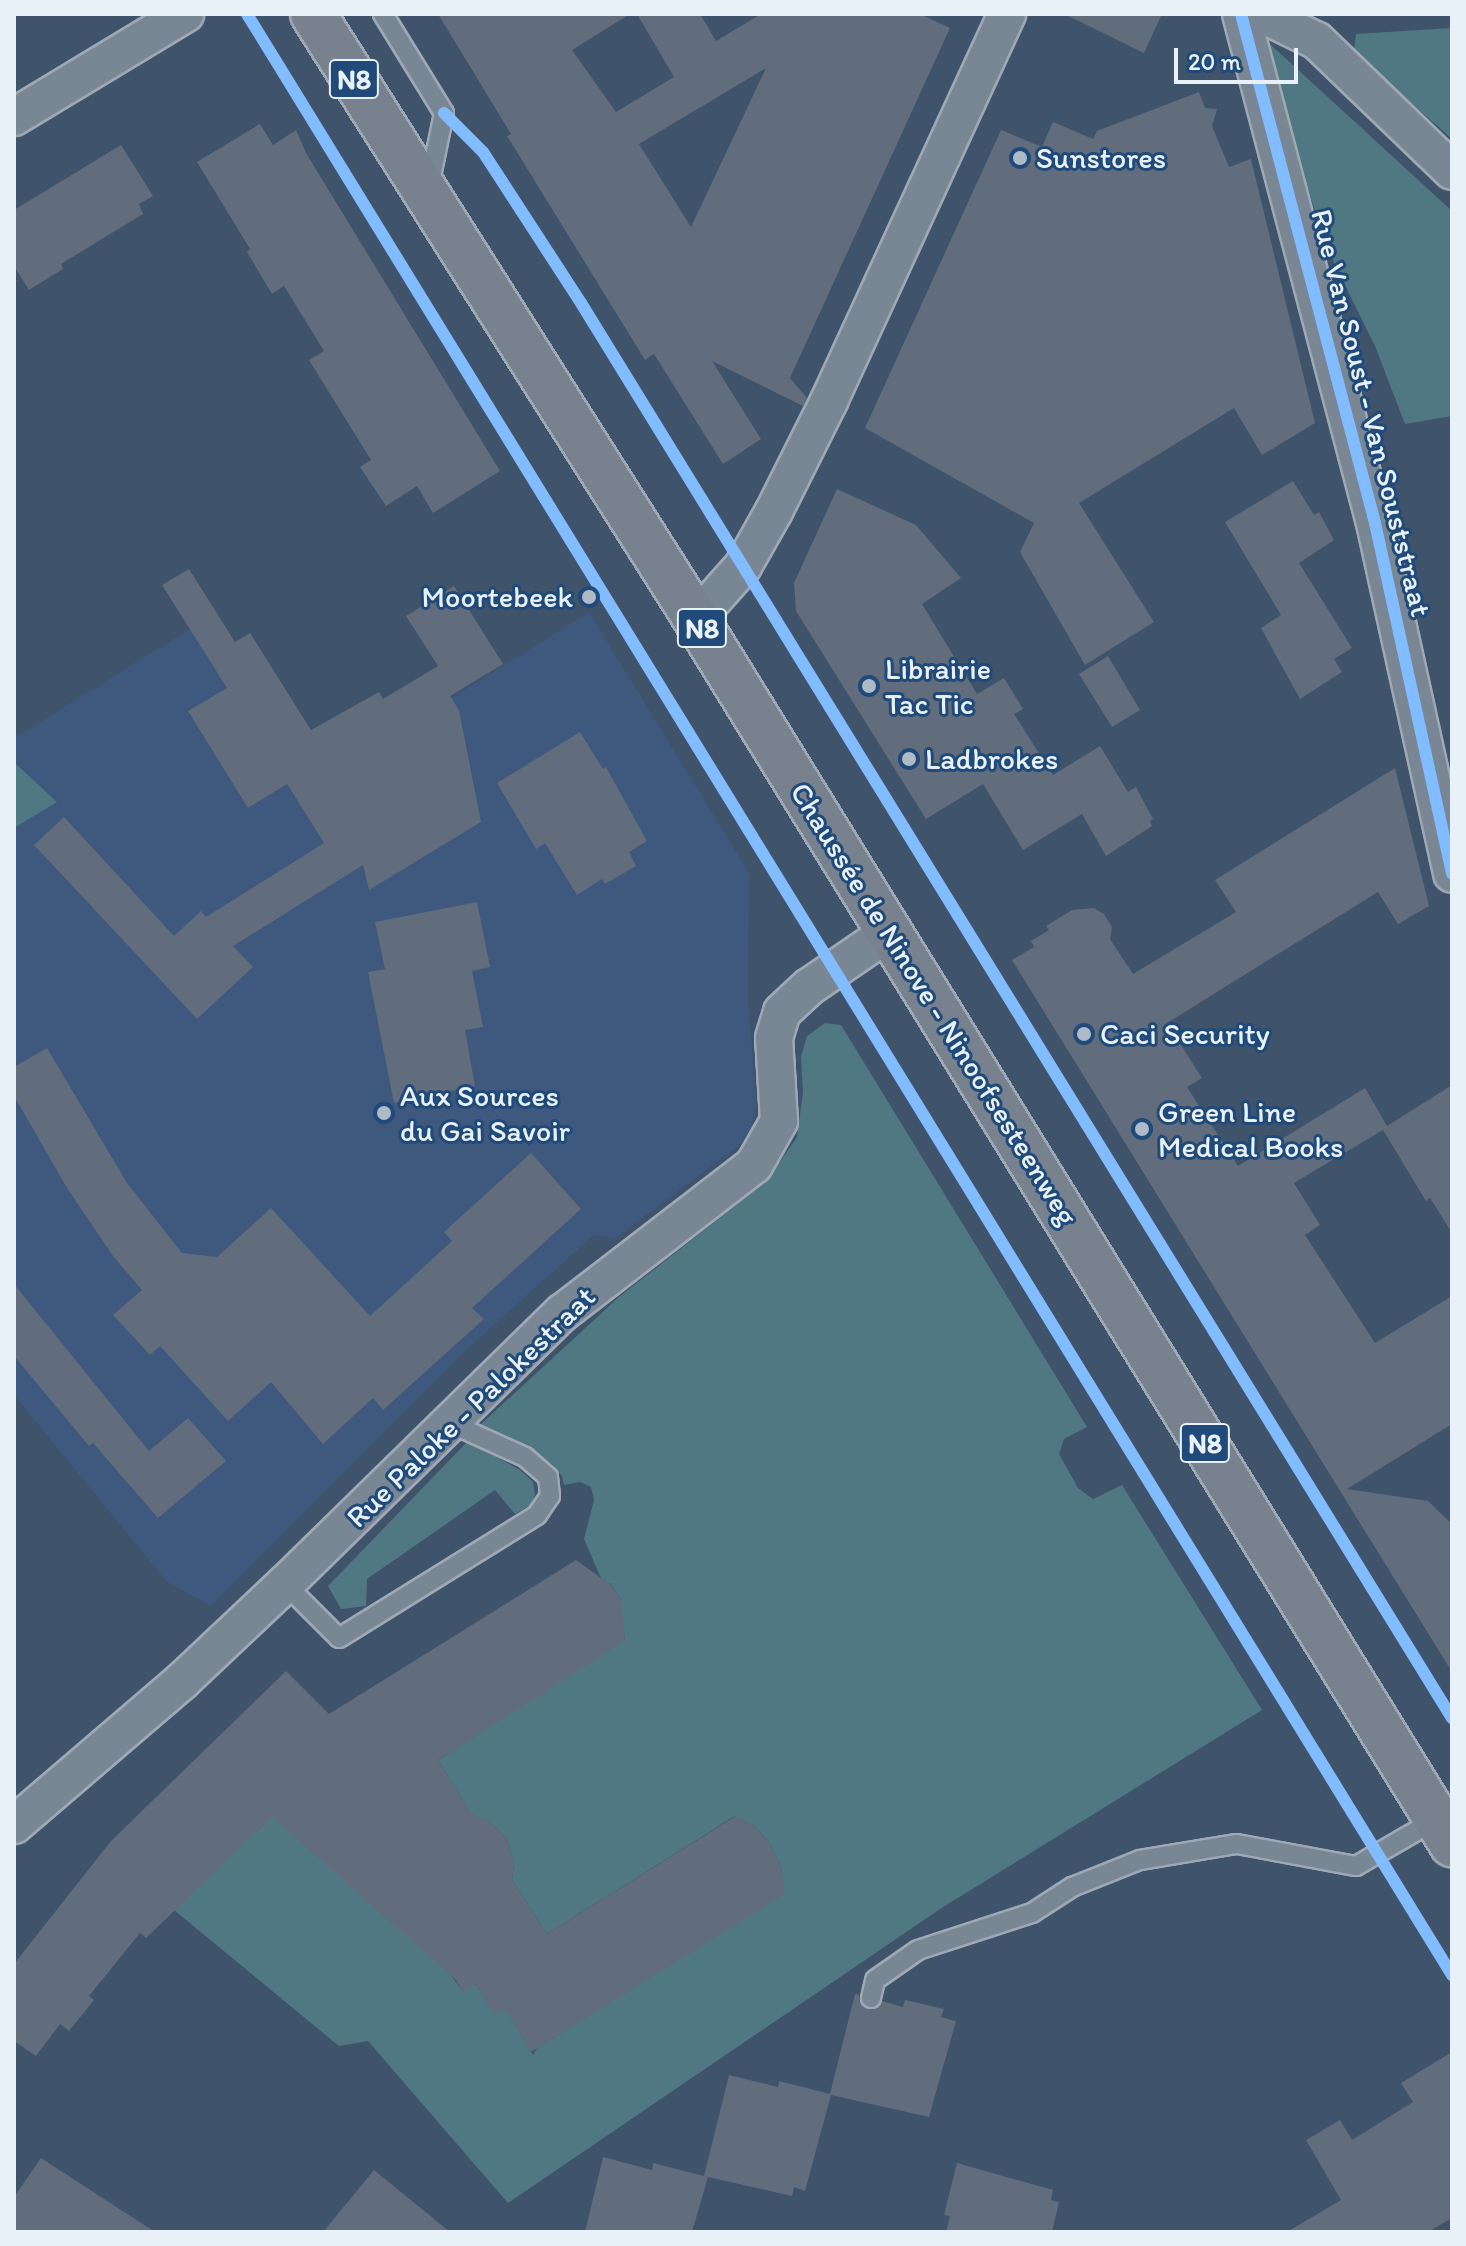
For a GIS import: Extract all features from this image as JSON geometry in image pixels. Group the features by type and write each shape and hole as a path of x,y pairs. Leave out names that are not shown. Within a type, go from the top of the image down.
{"main road":[{"name":"Chaussée de Ninove - Ninoofsesteenweg","path":"313,14 696,619 1444,1831"}],"street":[{"path":"14,117 185,14"},
{"path":"696,619 743,566 774,511 1007,14"},
{"name":"Rue Van Soust - Van Souststraat","path":"1241,14 1368,495 1452,874"},
{"path":"1262,14 1317,41 1365,91 1452,171"},
{"name":"Rue Paloke - Palokestraat","path":"14,1825 182,1681 562,1313 754,1165 779,1121 774,1038 782,1012 809,987 889,932"}],"lane":[{"path":"383,14 444,113 427,193"},
{"path":"285,1584 339,1638 537,1515 550,1496 548,1477 525,1457 450,1423"},
{"name":"Chaussée de Ninove - Ninoofsesteenweg","path":"871,1998 875,1980 918,1950 1032,1913 1072,1887 1140,1860 1237,1844 1356,1866 1444,1831"}],"shaded area":[{"name":"Aux Sources du Gai Savoir","path":"589,612 749,873 748,1000 756,1107 750,1130 738,1146 616,1238 594,1235 466,1350 211,1606 167,1582 14,1395 14,828 57,802 14,761 14,738 191,628 294,796"}],"green space":[{"path":"1452,28 1452,139 1354,52 1356,34"},
{"path":"1257,32 1452,211 1452,416 1405,424 1375,346 1334,263 1270,84"},
{"path":"14,762 57,802 14,828"},
{"path":"825,1023 841,1025 1087,1427 1064,1439 1059,1454 1078,1488 1093,1499 1122,1485 1262,1710 940,1909 508,2203 368,2041 339,2046 174,1910 305,1785 463,1991 476,1984 495,2014 510,2007 512,2020 533,2055 537,2048 784,1894 781,1867 769,1842 754,1826 735,1816 547,1934 512,1880 514,1864 507,1839 490,1822 471,1814 438,1760 625,1639 618,1603 621,1600 610,1583 606,1585 600,1576 584,1539 594,1500 591,1487 580,1482 564,1485 562,1476 552,1464 480,1425 619,1297 766,1182 797,1137 803,1092 801,1057 807,1036"},
{"path":"468,1441 520,1470 533,1482 535,1495 531,1505 515,1514 495,1490 367,1579 366,1606 341,1609 328,1586"}],"building":[{"path":"438,14 630,14 572,50 616,112 674,77 637,14 700,14 716,41 761,14 920,14 950,28 790,378 807,398 803,406 712,361 761,439 723,464 654,354 645,360 507,136 511,134","holes":["766,68 691,227 639,144"]},
{"path":"1064,14 1162,14 1144,53"},
{"path":"1199,92 1205,108 1217,109 1212,126 1229,167 1251,159 1315,423 1262,455 1234,408 1079,503 1154,622 1085,665 1020,552 1034,523 865,428 1001,130 1042,147 1053,122 1093,139 1097,131"},
{"path":"260,124 273,145 296,130 306,153 500,471 433,513 417,486 386,506 360,467 371,460 309,360 324,351 284,286 272,294 247,252 250,249 197,162"},
{"path":"121,145 153,196 139,204 143,214 61,264 63,269 29,290 14,266 14,210"},
{"path":"1293,481 1314,515 1319,512 1334,540 1299,563 1352,648 1334,659 1342,672 1300,699 1261,628 1281,615 1225,522"},
{"path":"837,489 916,525 961,578 922,604 977,694 1004,678 1023,709 1014,714 1053,775 1100,746 1128,792 1136,787 1153,819 1150,821 1152,826 1106,856 1082,814 1023,850 983,784 926,819 796,611 794,583"},
{"path":"189,569 235,642 250,633 311,730 379,692 383,699 438,666 406,616 454,586 503,664 450,696 459,710 481,822 369,890 363,865 233,946 253,967 197,1019 34,845 64,817 174,936 201,911 206,917 324,843 287,784 248,808 188,711 227,688 162,585"},
{"path":"1108,656 1140,710 1112,727 1079,674"},
{"path":"580,732 603,769 606,767 647,841 629,852 636,866 605,884 602,879 577,895 545,843 536,849 497,783"},
{"path":"1395,768 1429,906 1398,924 1378,892 1167,1023 1202,1078 1187,1087 1238,1166 1365,1088 1387,1126 1452,1085 1452,1233 1430,1198 1426,1201 1383,1130 1294,1183 1320,1225 1305,1235 1375,1343 1452,1296 1452,1424 1347,1489 1428,1501 1452,1524 1452,1672 1012,960 1034,947 1031,941 1049,930 1046,926 1072,910 1094,908 1104,914 1112,927 1110,939 1133,974 1236,912 1215,880"},
{"path":"477,902 490,967 472,971 483,1027 465,1030 475,1086 394,1103 368,972 385,969 375,922"},
{"path":"47,1048 127,1183 182,1253 217,1257 271,1208 370,1316 452,1241 444,1232 531,1153 581,1209 472,1308 484,1319 383,1410 373,1398 323,1444 271,1382 228,1421 160,1346 150,1355 113,1315 142,1290 113,1256 67,1188 14,1096 14,1067"},
{"path":"14,1284 149,1451 188,1418 226,1461 158,1518 93,1443 89,1446 14,1356"},
{"path":"576,1560 611,1585 621,1600 625,1641 438,1760 470,1812 490,1822 507,1839 514,1864 512,1880 547,1934 736,1816 754,1826 769,1842 781,1867 785,1894 531,2052 505,2009 495,2015 476,1984 463,1992 456,1980 272,1817 146,1938 140,1933 89,1996 94,2000 69,2031 60,2024 36,2056 14,2041 14,1964 111,1841 286,1671 329,1714"},
{"path":"855,1994 868,2009 875,2009 882,2001 903,2007 905,2000 944,2009 941,2017 956,2021 929,2117 831,2095 805,2191 794,2187 792,2196 704,2176 729,2075 778,2087 779,2081 830,2094"},
{"path":"1452,2052 1452,2218 1428,2232 1287,2232 1341,2200 1306,2140 1340,2120 1352,2140 1413,2102 1401,2083"},
{"path":"603,2157 652,2170 653,2163 708,2177 692,2232 585,2232"},
{"path":"41,2158 155,2232 14,2232 14,2197"},
{"path":"957,2163 1053,2190 1051,2200 1059,2202 1052,2232 946,2232 950,2216 944,2215"},
{"path":"374,2170 450,2232 323,2232"}],"cycle path":[{"path":"247,14 1452,1975"},
{"path":"1241,14 1375,523 1452,874"},
{"path":"444,113 483,152 581,303 1452,1718"}],"place":[{"name":"Sunstores","path":"1020,158"},
{"name":"Moortebeek","path":"589,597"},
{"name":"Librairie Tac Tic","path":"869,686"},
{"name":"Ladbrokes","path":"909,759"},
{"name":"Caci Security","path":"1084,1034"},
{"name":"Aux Sources du Gai Savoir","path":"384,1113"},
{"name":"Green Line Medical Books","path":"1142,1129"}]}
